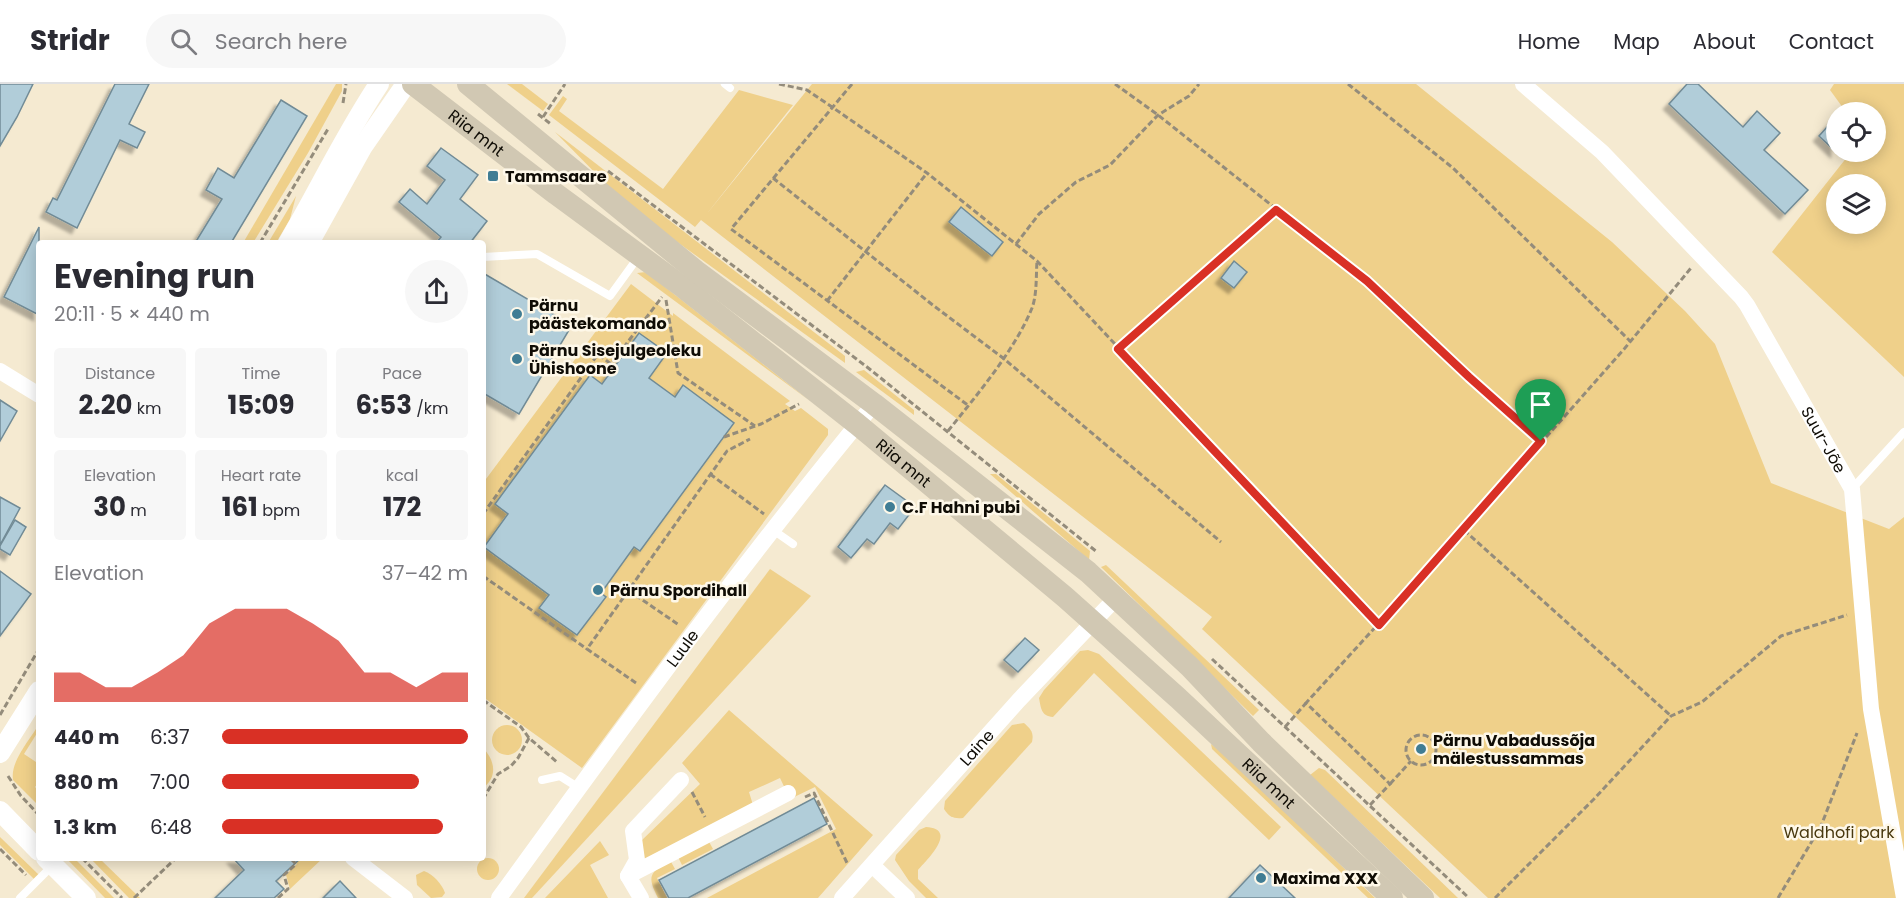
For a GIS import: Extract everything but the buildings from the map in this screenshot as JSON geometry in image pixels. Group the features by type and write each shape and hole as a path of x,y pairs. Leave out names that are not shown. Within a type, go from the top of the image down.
{"main road":[{"name":"Riia mnt","path":"413,84 555,194 684,288 857,424 1094,621 1392,898"},
{"name":"Riia mnt","path":"468,84 696,270 874,404 1088,572 1190,667 1261,742 1423,898"}],"street":[{"path":"359,113 360,84"},
{"path":"290,240 317,195 359,113 379,84"},
{"path":"311,240 363,146 405,84"},
{"name":"Suur-Jõe","path":"1523,84 1602,152 1747,305 1852,489 1871,709 1904,898"},
{"path":"0,371 36,393"},
{"name":"Luule","path":"499,898 582,783 773,530 874,404"},
{"name":"Laine","path":"842,898 1019,700 1116,598"},
{"path":"0,753 36,696"},
{"path":"628,876 637,860 633,831 686,786"},
{"path":"628,876 784,795"},
{"path":"0,811 36,848"},
{"path":"357,861 405,898"},
{"path":"50,862 86,898"},
{"path":"872,865 907,898"},
{"path":"628,876 641,898"}],"lane":[{"path":"486,257 537,254 610,297 639,256"},
{"path":"1852,489 1904,432"},
{"path":"773,530 793,544"},
{"path":"542,780 560,776 582,783"},
{"path":"20,898 50,862"}],"path":[{"path":"339,110 345,100 346,84"},
{"path":"543,117 566,84"},
{"path":"779,84 807,90 927,174 1038,261 1379,625"},
{"path":"852,84 730,229 969,406"},
{"path":"1115,84 1158,115 1367,281 1541,441"},
{"path":"1016,244 1039,214 1076,182 1110,165 1158,115 1189,96 1200,84"},
{"path":"1348,84 1453,168 1630,341"},
{"path":"534,110 560,131"},
{"path":"262,240 333,120"},
{"path":"604,167 867,367"},
{"path":"827,301 927,174"},
{"path":"773,178 1003,358 1221,542"},
{"path":"1118,349 1276,210"},
{"path":"1285,727 1464,530 1630,341 1701,255"},
{"path":"948,431 969,406 1015,341 1033,306 1038,261"},
{"path":"486,510 598,354 611,364 662,297 675,307"},
{"path":"666,300 678,373 754,426"},
{"path":"724,437 754,426 803,402"},
{"path":"587,649 727,451 750,439"},
{"path":"711,474 764,514"},
{"path":"1464,530 1671,716"},
{"path":"486,578 637,684"},
{"path":"628,590 680,626"},
{"path":"1495,898 1594,799 1671,716 1702,702 1781,636 1863,610"},
{"path":"0,715 36,654"},
{"path":"486,702 521,727 529,738 582,783"},
{"path":"1306,703 1390,784"},
{"path":"1778,898 1821,826 1859,729"},
{"path":"1418,735 1432,739 1437,748 1434,758 1421,765 1411,761 1406,749 1409,740 1418,735"},
{"path":"486,794 498,774 511,766 518,758 529,738"},
{"path":"1370,805 1411,761"},
{"path":"8,776 21,796 36,812"},
{"path":"686,786 713,832"},
{"path":"784,795 790,804 814,793 850,870"},
{"path":"85,861 122,898"},
{"path":"134,898 173,861"},
{"path":"278,898 288,889 284,875 296,864 293,861"}],"green space":[{"path":"336,84 342,84 342,91 308,153 255,240 245,240"},
{"path":"507,84 522,84 548,104 543,111"},
{"name":"Waldhofi park","path":"812,84 1416,84 1612,242 1685,311 1715,344 1771,483 1889,529 1904,517 1904,898 1488,898 1202,629 1212,617 701,220 695,227 549,115 563,96 567,99 559,111 663,189 739,90 793,105 705,216"},
{"path":"1834,84 1904,84 1904,377 1772,252 1826,184 1826,234 1886,234 1886,174 1834,174 1843,162 1886,162 1886,102 1839,102 1830,90"},
{"path":"555,132 845,356 845,363 655,226 610,188"},
{"path":"296,196 290,219 278,240 270,240"},
{"path":"646,272 810,401 637,273"},
{"name":"Pärnu Spordihall","path":"631,284 790,401 785,404 795,411 801,408 828,429 828,435 582,768 486,699 486,479"},
{"path":"864,370 914,410 914,415 856,372"},
{"path":"990,474 996,474 1090,551 1089,560"},
{"path":"1106,565 1259,710 1253,716 1101,567"},
{"path":"770,569 811,596 532,898 524,898"},
{"path":"1088,650 1099,654 1281,827 1269,840 1094,673 1053,717 1044,713 1039,698 1044,690 1080,651"},
{"path":"729,710 873,835 818,898 707,898 836,829 815,787 790,799 780,778 749,792 753,805 644,861 641,841 700,784 682,763"},
{"path":"1024,723 1031,731 1032,742 963,818 950,816 944,809 945,801 1012,725"},
{"path":"507,725 513,726 521,734 521,746 513,754 507,755 501,754 493,746 492,740 493,734 501,726"},
{"path":"36,729 36,735 24,754 36,762 36,803 13,780 15,765"},
{"path":"1211,744 1229,758 1375,898 1368,898 1212,749"},
{"path":"486,752 493,768 486,786"},
{"path":"1319,768 1325,770 1458,898 1440,898 1310,775"},
{"path":"926,827 936,829 940,833 940,839 938,846 918,870 918,879 938,898 926,898 909,881 895,860 896,855 919,830"},
{"path":"0,837 39,875 34,879 0,845"},
{"path":"708,840 713,849 682,865 678,857"},
{"path":"600,841 609,855 590,865 608,898 545,898"},
{"path":"488,858 496,861 498,865 496,877 488,880 480,877 477,869 480,861 486,861"},
{"path":"670,860 675,869 657,878 667,898 658,898 652,885 652,876 658,868"},
{"path":"69,861 77,861 114,898 105,898"},
{"path":"93,861 102,861 140,898 129,898"},
{"path":"294,861 320,861 290,889 286,875 297,864"},
{"path":"424,871 442,886 445,893 442,897 431,898 417,885 416,875"}],"place":[{"name":"Tammsaare","path":"493,176"},
{"name":"Pärnu päästekomando","path":"517,314"},
{"name":"Pärnu Sisejulgeoleku Ühishoone","path":"517,359"},
{"name":"C.F Hahni pubi","path":"890,507"},
{"name":"Pärnu Spordihall","path":"598,590"},
{"name":"Pärnu Vabadussõja mälestussammas","path":"1421,749"},
{"name":"Maxima XXX","path":"1261,878"}],"route":[{"path":"1276,210 1367,281 1541,441 1379,625 1118,349 1276,210"}]}
